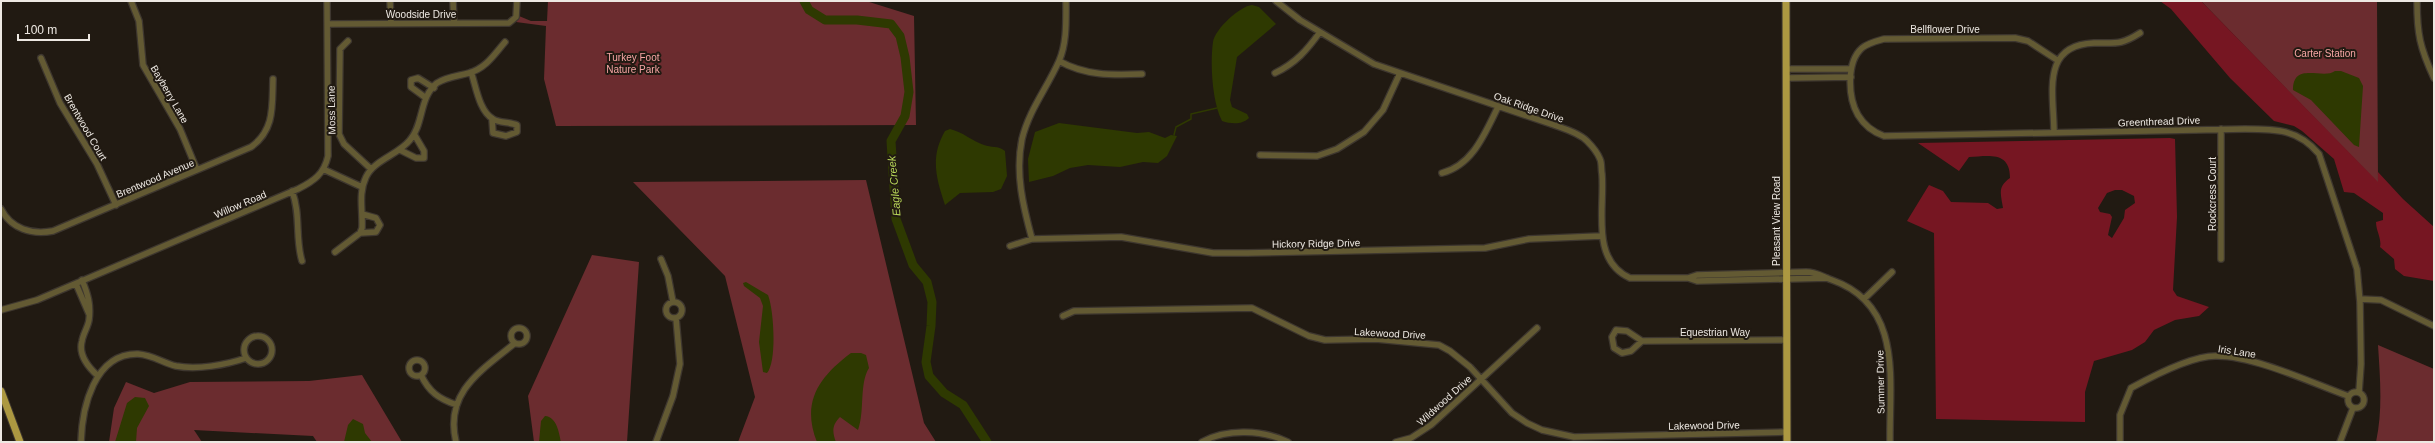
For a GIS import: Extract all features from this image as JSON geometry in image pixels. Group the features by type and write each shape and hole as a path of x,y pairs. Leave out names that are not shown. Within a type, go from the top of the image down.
{"main road":[{"name":"Pleasant View Road","path":"1786,1 1787,442"},
{"path":"1,391 20,442"}],"street":[{"name":"Bayberry Lane","path":"131,1 139,21 143,65 180,129 197,170"},
{"path":"327,1 328,156 324,169 362,187"},
{"path":"390,1 391,23"},
{"path":"453,1 454,23"},
{"name":"Woodside Drive","path":"328,24 509,23 515,20 517,1"},
{"path":"1032,239 1019,180 1022,139 1038,97 1059,61 1066,29 1066,1"},
{"name":"Oak Ridge Drive","path":"1276,1 1320,32 1374,64 1576,133 1587,141 1600,160 1603,184 1601,236 1606,253 1616,267 1625,276 1630,278 1688,278 1697,275 1786,275"},
{"path":"2417,1 2417,30 2422,51 2434,78"},
{"path":"1275,73 1297,61 1306,52 1320,32"},
{"path":"2054,133 2054,82 2057,60 2066,50 2075,45 2125,43 2140,32"},
{"name":"Bellflower Drive","path":"1850,77 1851,69 1857,53 1862,47 1884,39 2015,38 2028,41 2057,60"},
{"name":"Moss Lane","path":"348,41 340,49 339,134 344,144 371,169"},
{"path":"335,252 360,233 362,228 362,187 371,169 400,150 414,134 426,98 436,84 457,74 472,72 490,61 505,42"},
{"name":"Brentwood Court","path":"41,58 60,102 97,164 116,205"},
{"path":"1059,61 1073,68 1091,73 1142,74"},
{"path":"1787,69 1851,69"},
{"path":"472,72 480,100 492,119 493,132 506,136 517,132 517,125 492,119"},
{"path":"1260,155 1317,156 1337,149 1364,132 1383,110 1400,73"},
{"path":"1787,78 1850,77"},
{"name":"Greenthread Drive","path":"1850,77 1853,104 1858,116 1873,132 1884,136 2278,129 2309,142 2319,154 2357,269 2360,299 2361,364 2358,392"},
{"path":"426,98 411,87 412,80 418,78 434,88"},
{"name":"Brentwood Avenue","path":"1,209 10,221 19,228 41,233 53,231 251,147 261,139 271,120 273,79"},
{"path":"1442,173 1449,171 1464,161 1476,149 1498,106"},
{"name":"Rockcress Court","path":"2220,129 2221,259"},
{"path":"400,150 416,158 424,158 424,151 414,134"},
{"name":"Willow Road","path":"1,310 29,303 76,284 82,280 292,192 313,182 324,169"},
{"path":"292,192 296,204 298,249 302,262"},
{"path":"360,233 376,232 380,225 376,218 362,214"},
{"name":"Hickory Ridge Drive","path":"1010,246 1032,239 1121,237 1213,252 1247,253 1484,248 1529,239 1601,236"},
{"path":"661,259 668,276 672,302"},
{"name":"Summer Drive","path":"1786,275 1817,272 1850,288 1864,299 1881,320 1889,347 1890,442"},
{"path":"1864,299 1892,272"},
{"path":"82,280 90,299 89,314 81,342 81,349 87,364 98,376"},
{"path":"76,284 89,314"},
{"path":"2360,299 2381,300 2434,326"},
{"path":"672,302 678,303 682,309 681,314 676,318 670,317 666,313 667,307 672,302"},
{"name":"Lakewood Drive","path":"1063,316 1074,311 1252,308 1309,336 1325,340 1376,339 1439,345 1450,351 1481,379 1512,413 1526,423 1559,435 1574,437 1786,432"},
{"path":"656,442 673,396 680,364 676,318"},
{"name":"Wildwood Drive","path":"1396,442 1411,438 1426,428 1537,328"},
{"path":"1616,330 1627,331 1642,341 1631,350 1622,353 1614,348 1612,338 1616,330"},
{"path":"81,442 90,394 98,376 118,360 132,355 152,356 186,367 231,363 246,358 258,364 267,361 272,353 270,343 259,336 250,338 245,345 246,358"},
{"name":"Equestrian Way","path":"1642,341 1787,340"},
{"path":"456,442 454,426 456,405 474,376 515,343"},
{"name":"Iris Lane","path":"2120,442 2120,415 2131,388 2198,359 2217,356 2254,362 2348,396"},
{"path":"421,375 432,393 456,405"},
{"path":"2352,392 2358,392 2363,396 2364,401 2362,406 2353,408 2348,403 2348,396 2352,392"},
{"path":"2340,442 2353,408"},
{"path":"1202,442 1213,436 1241,432 1263,433 1288,442"}],"green space":[{"name":"Turkey Foot Nature Park","path":"548,1 866,1 914,16 916,125 556,126 544,79 546,26 516,22 519,16 531,21 547,21"},
{"name":"Carter Station","path":"2201,1 2377,1 2378,183"},
{"path":"866,180 924,423 936,442 738,442 755,397 725,276 633,182"},
{"path":"592,255 639,262 627,442 534,442 528,396"},
{"path":"2378,345 2434,369 2434,442 2376,442 2380,418"},
{"path":"362,375 402,442 317,442 313,436 194,430 202,442 109,442 114,408 126,382 154,393 190,382 309,381"}],"shaded area":[{"path":"2160,1 2201,1 2378,182 2378,172 2403,199 2434,227 2434,281 2404,276 2395,269 2394,259 2380,247 2376,222 2383,220 2383,213 2354,193 2344,192 2334,159 2302,131 2294,126 2274,121 2230,78 2171,9"},
{"path":"1252,5 1259,7 1276,24 1237,57 1230,100 1232,107 1247,114 1249,118 1240,123 1229,123 1222,121 1216,104 1212,71 1213,42 1218,31 1229,19 1241,9"},
{"path":"2341,71 2359,78 2363,86 2359,147 2354,145 2311,100 2293,90 2294,81 2298,76 2310,73 2323,74"},
{"path":"1059,123 1137,133 1149,132 1165,138 1171,135 1177,136 1167,156 1158,163 1143,162 1120,167 1088,165 1070,168 1053,176 1029,182 1028,159 1035,132"},
{"path":"950,129 987,146 1000,148 1005,151 1007,176 1001,189 993,192 960,193 945,205 937,177 936,159 940,141 945,131"},
{"path":"2175,139 2177,217 2173,290 2177,296 2209,307 2199,316 2175,320 2154,330 2145,342 2132,350 2094,361 2085,392 2085,422 1936,419 1934,233 1907,221 1929,185 1943,191 1951,202 1988,203 1997,209 2003,208 2001,191 2003,185 2010,178 2009,169 2006,163 1997,157 1969,157 1959,171 1918,143","holes":["2115,190 2122,190 2134,196 2135,203 2125,210 2124,218 2112,238 2108,235 2112,217 2110,214 2100,212 2098,208 2107,193"]},
{"path":"746,282 768,295 770,302 774,336 772,358 767,373 763,372 759,342 763,306 760,298 744,286 743,283"},
{"path":"851,353 861,353 866,355 869,368 864,382 858,430 840,417 835,423 834,429 836,442 817,442 811,415 812,403 816,392 830,371"},
{"path":"135,397 145,398 149,406 137,428 136,442 115,442 127,403"},
{"path":"545,416 549,417 555,422 561,442 539,442 541,421"},
{"path":"353,419 363,424 365,433 372,442 344,442 348,425"}],"waterway":[{"name":"Eagle Creek","path":"804,1 809,10 825,20 857,20 891,24 900,36 905,57 909,92 905,116 891,141 896,219 913,265 927,282 932,302 931,326 926,362 929,376 944,393 963,405 987,442"},
{"path":"1174,135 1176,127 1191,119 1191,114 1217,108"}]}
